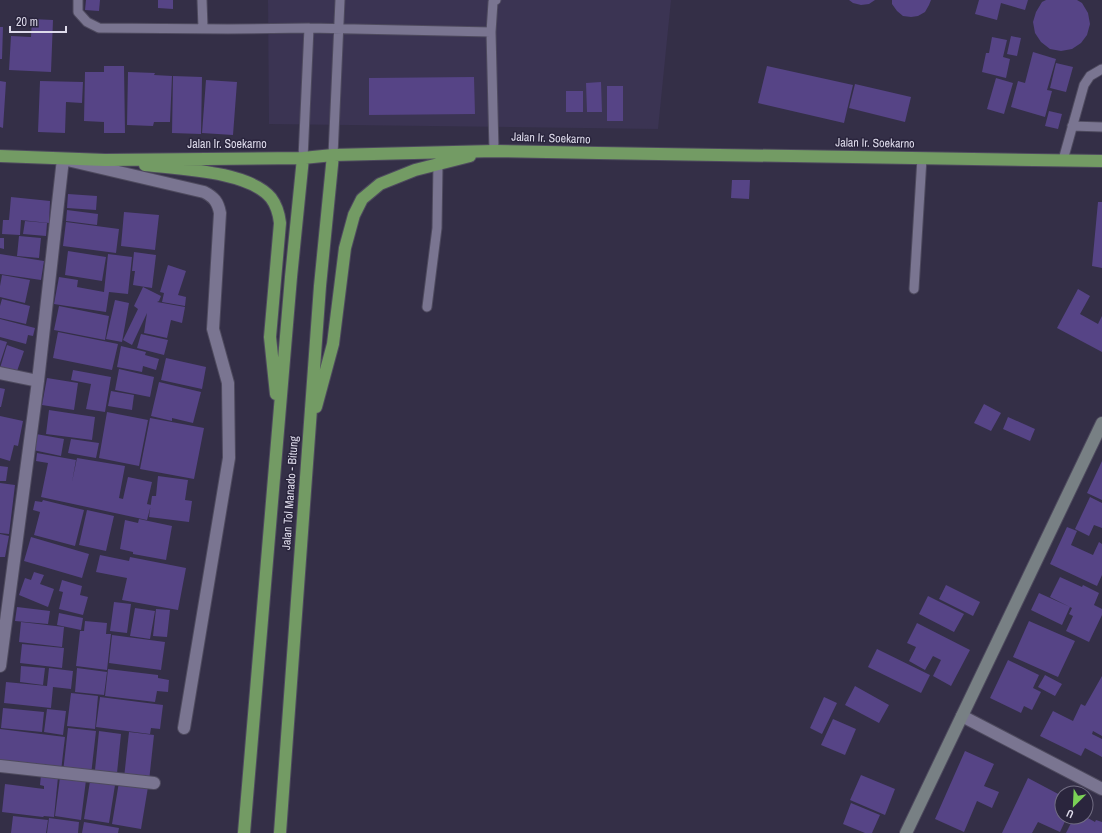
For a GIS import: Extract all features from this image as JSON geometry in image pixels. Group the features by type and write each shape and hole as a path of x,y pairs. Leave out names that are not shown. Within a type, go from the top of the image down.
{"highway":[{"name":"Jalan Ir. Soekarno","path":"0,156 105,160 304,158 333,155 494,151 1102,161"},
{"path":"308,438 333,344 344,248 354,215 362,199 380,184 415,170 494,151"},
{"name":"Jalan Tol Manado - Bitung","path":"280,833 308,438 320,286 333,155"},
{"name":"Jalan Tol Manado - Bitung","path":"244,833 291,277 304,158"},
{"path":"105,160 223,175 252,184 271,198 278,210 280,224 270,337 279,421"}],"street":[{"path":"0,666 38,381 63,159 204,192 212,196 218,204 220,213 213,329 228,383 229,458 184,728"},
{"path":"0,373 38,381"},
{"path":"906,833 1102,423"},
{"path":"962,716 1101,786"},
{"path":"0,766 154,783"}],"lane":[{"path":"78,0 78,12 87,22 99,28 309,28 490,32"},
{"path":"202,0 203,28"},
{"path":"333,155 340,0"},
{"path":"494,151 490,32 493,2 496,0"},
{"path":"304,158 309,28"},
{"path":"1063,160 1084,85 1090,76 1102,69"},
{"path":"1072,126 1102,127"},
{"path":"914,289 922,158"},
{"path":"427,307 437,228 438,164"}],"shaded area":[{"path":"268,0 671,0 658,129 269,124"}],"building":[{"path":"86,0 100,0 99,11 85,10"},
{"path":"158,0 173,0 173,9 158,8"},
{"path":"849,0 875,0 869,4 861,5 853,3"},
{"path":"892,0 931,0 925,12 918,16 911,17 903,16 897,11 892,4"},
{"path":"979,0 1028,0 1025,10 1001,3 997,20 975,14"},
{"path":"1046,0 1077,0 1082,3 1088,13 1090,24 1087,35 1081,43 1072,49 1061,51 1050,49 1041,42 1035,33 1033,22 1036,12 1042,2"},
{"path":"32,19 53,20 51,72 9,70 11,36 31,37"},
{"path":"0,27 3,27 2,59 0,59"},
{"path":"1011,36 1021,38 1017,56 1007,54"},
{"path":"992,37 1007,40 1003,57 1010,59 1006,78 982,72 986,53 989,53"},
{"path":"1033,52 1056,59 1047,90 1052,91 1045,117 1011,107 1018,81 1025,83"},
{"path":"1056,63 1073,67 1066,92 1050,88"},
{"path":"104,66 124,66 125,133 104,133 104,122 84,121 85,72 104,72"},
{"path":"767,66 853,85 844,123 758,103"},
{"path":"128,72 155,73 154,75 172,76 170,122 154,122 153,126 127,125"},
{"path":"173,76 202,77 201,134 172,133"},
{"path":"474,77 475,114 369,115 369,78"},
{"path":"996,78 1013,83 1004,114 987,109"},
{"path":"206,80 237,82 233,135 202,133"},
{"path":"0,81 6,82 3,128 0,127"},
{"path":"40,81 83,82 82,103 66,102 65,133 38,132"},
{"path":"601,82 602,112 587,112 586,83"},
{"path":"855,84 911,97 905,122 849,108"},
{"path":"607,86 623,86 623,121 607,121"},
{"path":"566,91 583,91 583,112 566,112"},
{"path":"1049,111 1062,114 1058,129 1045,126"},
{"path":"732,180 750,180 749,199 731,198"},
{"path":"68,194 97,196 96,210 67,208"},
{"path":"11,197 50,201 49,223 21,220 20,235 2,234 3,220 9,220"},
{"path":"1098,202 1102,202 1102,268 1092,266"},
{"path":"67,210 98,214 97,225 66,221"},
{"path":"124,212 159,215 155,250 121,246"},
{"path":"25,221 47,223 46,236 23,234"},
{"path":"66,222 119,229 116,253 63,246"},
{"path":"19,236 41,238 39,258 17,256"},
{"path":"0,238 4,238 4,249 0,248"},
{"path":"68,251 106,257 102,281 65,275"},
{"path":"134,252 156,255 152,288 133,285 135,271 132,271"},
{"path":"0,254 44,261 41,280 0,274"},
{"path":"108,254 132,257 128,294 109,292 106,312 54,304 59,277 78,280 77,287 104,292"},
{"path":"168,265 186,271 178,295 186,297 185,306 162,302 164,293 160,292"},
{"path":"2,275 30,280 25,303 0,297"},
{"path":"143,287 161,296 157,302 185,307 182,323 171,320 167,338 144,333 147,313 132,345 123,340 138,309 134,306"},
{"path":"1078,289 1090,296 1080,314 1098,324 1102,316 1102,352 1057,328"},
{"path":"2,299 30,306 26,324 0,318 0,306"},
{"path":"115,300 129,303 122,342 106,339"},
{"path":"59,306 109,316 105,340 54,330"},
{"path":"0,319 35,328 33,336 28,335 26,344 0,337"},
{"path":"58,332 118,344 112,370 53,358"},
{"path":"141,334 168,340 164,355 137,348"},
{"path":"0,340 7,342 0,363"},
{"path":"7,345 24,351 16,374 0,368"},
{"path":"121,346 146,352 145,355 159,359 156,370 143,366 142,372 117,367"},
{"path":"166,358 206,367 202,389 161,380"},
{"path":"119,369 154,377 150,397 115,390"},
{"path":"73,370 111,377 105,412 86,409 91,384 71,380"},
{"path":"47,378 78,383 74,410 42,405"},
{"path":"159,382 201,392 193,423 172,418 172,421 151,416"},
{"path":"0,388 5,389 1,407 0,407"},
{"path":"111,391 134,395 132,410 108,406"},
{"path":"984,404 1001,413 991,431 974,423"},
{"path":"49,410 95,417 92,440 46,434"},
{"path":"107,412 148,420 139,466 99,458"},
{"path":"0,416 23,421 18,446 14,445 10,461 0,458"},
{"path":"1008,417 1035,429 1030,441 1003,429"},
{"path":"150,418 204,428 194,479 140,469"},
{"path":"36,434 64,439 61,456 33,450"},
{"path":"71,439 99,443 96,458 68,453"},
{"path":"37,453 76,460 72,482 77,458 125,466 119,498 123,499 128,477 152,482 147,504 151,505 147,520 41,497 48,463 36,461"},
{"path":"1102,461 1102,500 1087,493"},
{"path":"0,466 8,467 6,481 0,481"},
{"path":"158,476 188,480 185,500 192,501 189,522 149,517 152,496 156,496"},
{"path":"0,483 15,485 9,534 0,533"},
{"path":"1090,497 1102,503 1102,528 1094,525 1089,536 1075,529"},
{"path":"43,500 84,510 75,546 34,535 40,512 33,510 35,501 42,502"},
{"path":"87,510 114,516 106,551 79,545"},
{"path":"139,519 172,526 166,560 133,554 133,552 120,549 125,520 138,523"},
{"path":"1067,527 1077,531 1071,545 1093,555 1099,542 1102,544 1102,575 1097,586 1050,564"},
{"path":"0,534 9,536 5,557 0,557"},
{"path":"31,537 89,554 82,578 24,561"},
{"path":"100,555 129,561 130,557 186,568 178,610 122,600 127,578 96,572"},
{"path":"34,572 44,575 40,584 54,589 48,607 19,595 25,578 31,580"},
{"path":"1060,577 1082,587 1083,585 1099,593 1094,605 1102,609 1102,615 1089,642 1066,631 1073,616 1069,614 1072,608 1050,597"},
{"path":"62,580 82,586 80,595 88,597 83,615 59,609 63,592 59,591"},
{"path":"946,585 980,602 973,616 939,599"},
{"path":"1039,593 1070,607 1062,625 1031,610"},
{"path":"928,596 964,614 954,632 919,614"},
{"path":"114,602 131,604 127,633 110,631"},
{"path":"17,607 50,611 48,624 15,621"},
{"path":"135,608 155,611 150,639 130,636"},
{"path":"156,609 170,610 167,637 153,636"},
{"path":"59,613 83,618 81,630 57,625"},
{"path":"85,621 107,623 106,634 111,634 107,670 76,666 80,631 84,631"},
{"path":"1029,621 1075,641 1058,677 1013,657"},
{"path":"21,622 64,627 62,647 19,642"},
{"path":"917,623 970,650 951,686 933,676 941,660 933,656 925,670 909,661 916,647 907,643"},
{"path":"112,635 165,642 161,670 109,663"},
{"path":"22,644 64,648 62,668 20,663"},
{"path":"877,649 930,675 921,693 868,667"},
{"path":"1008,660 1039,675 1033,688 1041,692 1032,710 1024,706 1021,713 990,698"},
{"path":"21,666 45,668 43,685 20,682"},
{"path":"49,668 73,671 71,689 53,687 51,708 4,703 6,682 47,686"},
{"path":"77,668 107,672 104,695 75,692"},
{"path":"108,669 158,675 158,678 169,680 168,692 157,691 155,702 105,696"},
{"path":"1045,675 1062,684 1055,696 1038,687"},
{"path":"1102,676 1102,736 1093,731 1092,734 1102,739 1102,757 1085,748 1081,756 1040,736 1053,711 1073,721 1081,704 1085,706"},
{"path":"855,686 889,705 879,723 845,705"},
{"path":"71,693 98,696 95,729 67,726"},
{"path":"100,697 163,705 160,729 151,728 150,734 96,727"},
{"path":"824,697 837,703 822,734 810,728"},
{"path":"3,708 44,712 42,732 1,728"},
{"path":"47,709 66,711 63,735 44,732"},
{"path":"833,719 856,729 845,755 821,745"},
{"path":"68,728 96,731 91,775 63,772"},
{"path":"0,729 65,737 61,771 0,764"},
{"path":"99,731 121,734 117,773 95,770"},
{"path":"129,732 154,735 149,781 124,778"},
{"path":"965,751 994,764 984,786 999,792 992,808 977,801 964,832 935,819"},
{"path":"41,775 58,777 54,817 2,812 5,784 44,789 44,786 40,785"},
{"path":"861,775 895,789 885,815 850,800"},
{"path":"60,777 86,780 81,820 55,816"},
{"path":"1028,778 1054,792 1054,825 1063,825 1060,832 1038,822 1032,833 1002,833"},
{"path":"90,781 115,785 109,823 84,819"},
{"path":"119,782 148,787 141,829 112,824"},
{"path":"851,803 880,815 872,833 865,833 843,824"},
{"path":"13,816 48,820 46,833 11,833"},
{"path":"49,818 79,822 78,833 47,833"},
{"path":"1096,820 1102,822 1102,833 1066,833 1070,825 1094,825 1094,821"},
{"path":"84,822 119,828 118,833 82,833"}]}
